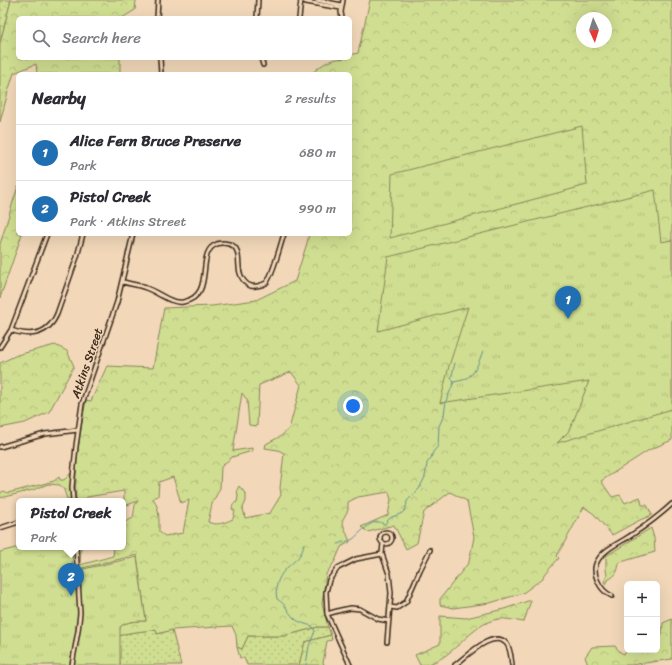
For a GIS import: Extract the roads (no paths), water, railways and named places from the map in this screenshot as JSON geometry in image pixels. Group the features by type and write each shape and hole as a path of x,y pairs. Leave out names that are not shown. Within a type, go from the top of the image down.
{"street":[{"path":"157,16 158,0"},
{"path":"257,16 258,0"},
{"path":"299,16 302,0 306,2 342,7"},
{"path":"316,0 342,7"},
{"path":"342,16 343,0"},
{"path":"160,60 161,72"},
{"path":"262,60 263,65"},
{"path":"0,347 11,330 46,236"},
{"path":"11,330 24,334 33,334 42,330 53,322 75,264 82,236"},
{"name":"Atkins Street","path":"73,498 72,486 78,430 84,397 111,321 133,236"},
{"path":"122,282 144,287 173,301 182,302 189,300 196,297 200,291 207,254 211,247 224,242 232,244 237,250 240,273 244,282 251,286 258,286 266,282 270,275 283,236"},
{"path":"0,447 45,434 78,430"},
{"path":"612,596 604,590 597,578 595,567 598,559 604,553 649,523 672,504"},
{"path":"0,528 16,523"},
{"path":"383,543 387,544 390,542 392,538 389,533 385,532 380,534 380,540 383,543 382,554 389,574 391,593 387,642"},
{"path":"72,665 80,613 76,550"},
{"path":"390,607 397,608 406,602 430,550"},
{"path":"350,665 326,614 326,592 329,580 338,568 356,559 382,554"},
{"path":"326,614 351,608 360,609 378,619 389,621"},
{"path":"455,665 485,642 498,639 506,643 509,649 512,665"}],"waterway":[{"path":"454,382 463,380 474,371 483,351"},
{"path":"338,544 341,542 350,541 372,523 379,522 385,524 390,518 401,514 406,508 407,501 419,489 425,477 427,463 438,446 439,426 444,415 446,401 454,382 451,379 455,363"},
{"path":"304,544 299,557 280,576 276,594 277,599 296,620 312,626 315,631 309,646 306,665"}],"place":[{"name":"Alice Fern Bruce Preserve","path":"568,319"},
{"name":"Pistol Creek","path":"71,596"}]}
